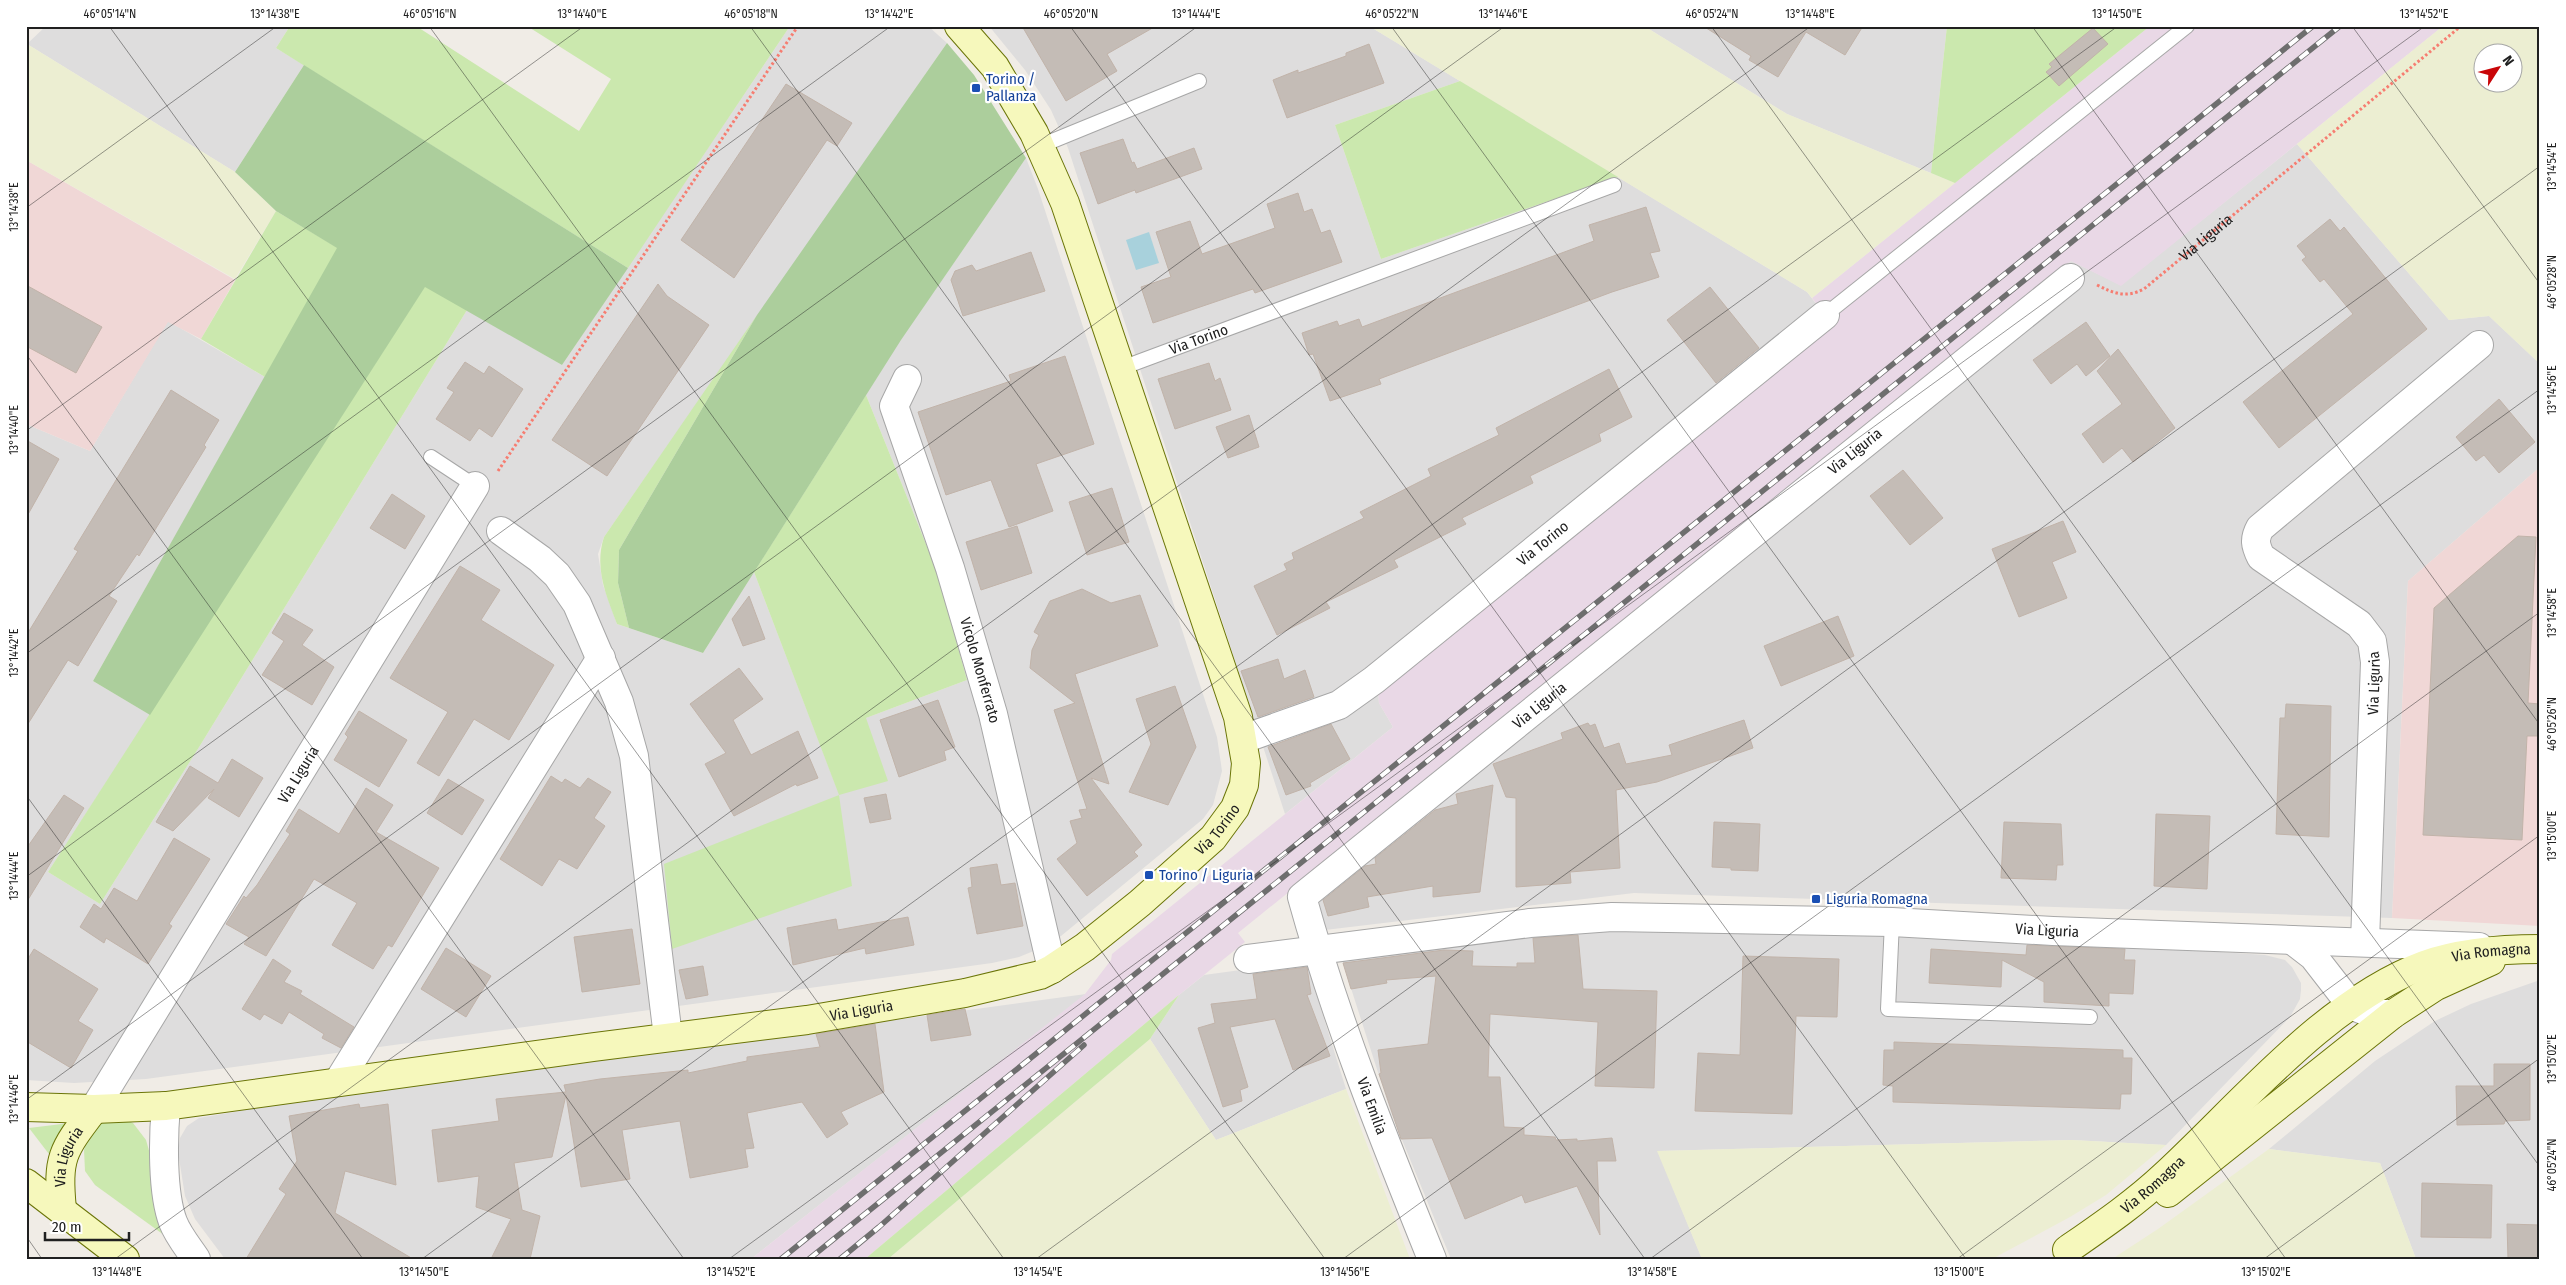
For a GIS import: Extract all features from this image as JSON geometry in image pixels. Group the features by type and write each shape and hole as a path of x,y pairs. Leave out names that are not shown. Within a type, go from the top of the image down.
{"main road":[{"name":"Via Torino","path":"960,26 995,68 1040,146 1064,203 1243,739 1246,762 1244,785 1235,808 1213,838 1140,903 1052,970"},
{"name":"Via Romagna","path":"2059,1254 2111,1219 2162,1178 2264,1078 2351,1005 2396,978 2415,955 2466,955 2533,949"},
{"name":"Via Romagna","path":"2059,1254 2116,1226 2154,1204 2393,1014 2423,994 2468,971 2533,949"},
{"name":"Via Liguria","path":"26,1107 94,1109 166,1106 668,1037 807,1020 965,993 1021,981 1052,970"},
{"name":"Via Liguria","path":"62,1210 59,1169 64,1153 94,1109"},
{"path":"26,1183 125,1259"}],"street":[{"name":"Via Liguria","path":"1316,950 1302,897 2070,278"},
{"name":"Via Torino","path":"1243,739 1338,705 1374,680 1825,315"},
{"name":"Via Liguria","path":"2365,942 2375,662 2372,641 2358,624 2261,557 2256,547 2255,537 2260,528 2479,345"},
{"name":"Vicolo Monferrato","path":"907,379 894,406 950,568 993,714 1052,970"},
{"name":"Via Liguria","path":"94,1109 486,479"},
{"path":"501,531 540,559 557,574 577,604 618,702 634,756 668,1037"},
{"path":"338,1082 601,658"},
{"name":"Via Liguria","path":"1248,959 1530,923 1612,917 1892,922 2053,931 2365,942 2415,955"},
{"path":"2292,940 2313,956 2326,970 2351,1005 2373,1014 2393,1014"},
{"name":"Via Emilia","path":"1316,950 1383,1137 1432,1259"},
{"path":"2415,955 2426,981 2423,994"},
{"path":"166,1106 164,1136 168,1203 173,1223 196,1259"}],"lane":[{"path":"1825,315 2186,26"},
{"path":"1040,146 1199,81"},
{"name":"Via Torino","path":"1119,369 1614,185"},
{"path":"430,457 486,479"},
{"path":"1892,922 1888,1009 2090,1017"}],"path":[{"path":"486,479 798,26"},
{"name":"Via Liguria","path":"2070,278 2081,278 2121,295 2135,294 2144,289 2461,26"}],"shaded area":[{"path":"46,26 290,26 276,48 304,65 235,172 27,44"},
{"path":"790,26 928,26 947,43 604,537 598,554 603,585 617,624 703,653 754,572 839,794 866,718 967,680 938,574 866,395 901,339 1026,158 1038,189 1217,737 1222,771 1213,805 1203,819 1061,936 1041,948 1019,957 992,963 146,1079 74,1083 26,1080 26,424 90,451 168,321 265,377 93,681 150,715 48,872 100,904 201,744 467,310 562,365"},
{"path":"989,26 1369,26 1460,81 1335,125 1381,259 1618,177 1807,292 1833,326 1378,691 1379,703 1393,727 1285,814 1068,148 1051,110 1025,70"},
{"path":"1644,26 1947,26 1931,173 1787,114"},
{"path":"2150,26 2443,26 2121,286 2071,261 1238,933 1245,942 1179,995 865,1259 751,1259 1085,994 1111,960 1112,954 1393,727 1379,703 1378,691 1833,326 1812,298"},
{"path":"2297,144 2449,320 2489,316 2540,364 2540,467 2408,581 2392,918 1634,893 1325,930 1313,873 2071,261 2121,285"},
{"path":"26,160 235,280 201,339 168,322 90,451 26,424"},
{"path":"2540,467 2540,926 2392,918 2408,581"},
{"path":"1561,929 2027,939 2265,955 2285,960 2292,967 2301,983 2301,990 2300,999 2290,1017 2166,1145 2072,1140 1658,1151 1702,1259 1451,1259 1391,1113 1341,957"},
{"path":"1306,961 1346,1089 1216,1140 1150,1039 1179,995 1204,975"},
{"path":"2540,980 2540,1259 2416,1259 2380,1163 2269,1149 2375,1061 2435,1021 2471,1004"},
{"path":"1086,994 751,1259 225,1259 195,1219 185,1196 178,1152 180,1138 187,1126 199,1118 293,1102"}],"green space":[{"path":"290,26 416,26 579,131 611,79 527,26 790,26 628,268 276,48"},
{"path":"1369,26 1644,26 1787,114 1955,183 1812,298 1807,292"},
{"path":"1947,26 2150,26 1955,183 1931,173"},
{"path":"2443,26 2540,26 2540,364 2489,316 2449,320 2297,144"},
{"path":"947,43 974,75 1026,158 901,340 703,653 629,628 618,583 619,550 757,315"},
{"path":"27,44 235,172 276,211 235,279 26,160"},
{"path":"304,65 628,268 562,365 425,287 150,715 93,681 337,248 276,211 235,172"},
{"path":"1460,81 1618,177 1381,259 1335,125"},
{"path":"276,211 338,248 265,377 201,339"},
{"path":"425,286 467,310 201,744 100,904 48,872"},
{"path":"757,315 619,550 618,583 629,628 617,624 605,592 601,571 601,548 604,537"},
{"path":"866,395 938,574 967,680 866,718 888,781 839,795 754,572"},
{"path":"839,795 852,886 672,949 664,864"},
{"path":"1179,995 1150,1039 888,1259 865,1259"},
{"path":"1150,1039 1216,1140 1346,1089 1410,1259 888,1259"},
{"path":"124,1119 133,1123 146,1140 175,1243 95,1185 85,1171 84,1150 88,1137 103,1121"},
{"path":"70,1123 52,1158 29,1128"},
{"path":"2072,1140 2166,1145 2106,1195 2070,1217 1992,1259 1702,1259 1657,1151"},
{"path":"2269,1149 2380,1163 2416,1259 2112,1259 2158,1229"}],"water":[{"path":"1149,232 1159,263 1136,270 1126,240"}],"building":[{"path":"1022,26 1156,26 1107,54 1117,71 1066,101"},
{"path":"1703,26 1863,26 1845,55 1806,32 1778,77 1749,60 1751,56"},
{"path":"2093,28 2108,44 2059,86 2046,72 2052,67 2049,64"},
{"path":"1369,44 1384,83 1287,118 1273,80 1298,70 1298,73 1346,56 1346,53"},
{"path":"786,84 852,123 837,146 827,140 734,278 681,240"},
{"path":"1123,139 1132,163 1134,162 1137,169 1194,148 1202,169 1136,193 1135,190 1098,204 1080,153"},
{"path":"1298,193 1304,212 1312,209 1321,233 1330,230 1342,262 1255,293 1253,289 1153,323 1141,287 1171,277 1156,232 1190,221 1202,254 1275,228 1267,204"},
{"path":"1646,207 1660,251 1650,253 1659,277 1612,292 1379,379 1381,384 1330,401 1313,354 1309,355 1302,333 1337,321 1339,326 1359,319 1362,327 1594,241 1589,225"},
{"path":"2330,219 2340,231 2344,227 2427,329 2279,448 2243,402 2353,314 2324,279 2320,282 2302,260 2306,257 2297,246"},
{"path":"1031,252 1045,291 963,316 951,280 955,271 972,265 976,271"},
{"path":"658,284 667,296 709,325 607,476 552,440"},
{"path":"26,285 102,327 76,373 26,346"},
{"path":"1710,287 1759,348 1716,383 1667,320"},
{"path":"2086,322 2110,356 2086,376 2077,364 2051,384 2033,360"},
{"path":"2118,349 2175,428 2133,462 2122,448 2103,463 2082,434 2122,404 2097,371"},
{"path":"1065,356 1094,444 1036,464 1053,511 1009,527 991,480 946,495 918,412 1011,381 1009,375"},
{"path":"465,362 484,374 489,366 523,389 492,437 479,428 470,441 436,419 454,392 447,388"},
{"path":"1209,363 1215,381 1220,378 1231,410 1175,429 1158,379"},
{"path":"1609,369 1632,417 1599,434 1601,441 1530,476 1533,483 1462,518 1466,524 1394,560 1398,567 1326,602 1330,608 1277,635 1254,586 1287,570 1284,564 1294,559 1292,553 1364,518 1360,512 1431,476 1428,469 1499,435 1496,428"},
{"path":"171,390 219,420 204,445 206,447 139,556 137,554 109,596 117,601 78,666 68,660 26,727 26,636 78,551 74,549"},
{"path":"2499,399 2535,442 2499,473 2484,455 2476,461 2456,437"},
{"path":"1249,415 1259,447 1228,458 1216,427"},
{"path":"26,440 59,459 26,518"},
{"path":"1903,470 1943,518 1910,545 1870,496"},
{"path":"1112,488 1129,542 1087,555 1069,502"},
{"path":"392,494 425,516 405,549 370,528"},
{"path":"2063,521 2076,552 2052,562 2067,598 2019,617 1992,549"},
{"path":"1017,526 1032,573 981,590 966,542"},
{"path":"2518,536 2536,537 2528,703 2540,704 2540,736 2527,736 2522,840 2423,835 2434,608"},
{"path":"460,566 500,590 481,620 554,665 509,740 474,719 439,776 417,763 448,712 390,678"},
{"path":"1082,589 1111,603 1140,595 1158,646 1075,674 1109,784 1091,778 1142,845 1134,852 1138,856 1087,896 1057,859 1077,843 1070,821 1082,818 1079,810 1087,809 1054,710 1075,703 1030,668 1032,650 1039,635 1034,632 1050,601"},
{"path":"749,596 765,639 743,646 732,619"},
{"path":"284,613 313,630 302,645 334,667 312,705 262,675 284,641 272,633"},
{"path":"1838,616 1854,656 1781,686 1764,646"},
{"path":"1278,659 1284,679 1305,670 1314,697 1258,717 1241,671"},
{"path":"739,668 763,699 733,720 751,755 798,731 818,778 797,786 796,784 734,816 705,764 726,753 690,704"},
{"path":"1175,686 1196,747 1168,805 1129,792 1151,744 1136,699"},
{"path":"938,700 955,747 944,751 946,760 899,777 880,720"},
{"path":"2286,704 2331,706 2329,837 2276,834 2280,718 2285,718"},
{"path":"359,711 407,740 379,787 334,760 348,737 345,734"},
{"path":"1744,720 1753,748 1657,782 1616,790 1620,868 1570,872 1571,883 1516,887 1516,798 1506,797 1493,764 1563,739 1561,733 1588,723 1590,726 1595,724 1604,748 1619,743 1626,764 1672,755 1669,745"},
{"path":"1331,724 1350,759 1310,783 1311,786 1286,795 1268,747"},
{"path":"232,759 263,778 239,817 208,798 214,789 173,831 156,822 190,766 218,783"},
{"path":"551,776 562,783 565,779 580,788 588,778 611,792 594,818 605,826 577,869 559,859 542,886 500,859"},
{"path":"448,779 484,800 462,835 427,813"},
{"path":"1493,785 1480,892 1433,897 1433,886 1367,897 1369,907 1328,916 1323,900 1365,866 1376,864 1375,858 1435,810 1458,804 1456,794"},
{"path":"366,788 393,805 376,832 439,868 392,947 388,945 373,969 332,945 357,903 314,879 266,956 244,944 249,937 226,924 244,896 246,898 257,885 290,834 286,831 299,809 339,834"},
{"path":"886,794 891,819 870,823 864,798"},
{"path":"64,795 84,808 26,903 26,849"},
{"path":"2156,814 2210,816 2207,889 2154,886"},
{"path":"1714,822 1760,824 1758,871 1712,867"},
{"path":"2004,822 2061,824 2063,865 2057,865 2056,880 2001,878"},
{"path":"174,838 210,859 169,924 172,926 148,964 106,938 104,943 80,927 94,904 101,909 114,888 137,901"},
{"path":"997,864 1001,885 1015,883 1023,926 977,934 968,888 972,887 970,868"},
{"path":"908,917 914,945 866,954 865,948 793,965 787,928 836,919 838,930"},
{"path":"632,929 640,984 582,992 574,937"},
{"path":"1578,935 1583,989 1657,991 1654,1088 1595,1086 1598,1022 1490,1014 1488,1077 1500,1077 1504,1127 1524,1128 1524,1135 1555,1137 1556,1140 1577,1139 1577,1141 1612,1138 1616,1161 1597,1161 1600,1235 1577,1186 1525,1203 1522,1195 1465,1219 1432,1138 1401,1139 1379,1074 1381,1073 1378,1050 1428,1044 1436,976 1386,980 1387,983 1351,989 1343,963 1444,950 1473,951 1472,966 1517,967 1517,963 1535,963 1533,938"},
{"path":"2027,945 2125,949 2124,960 2135,960 2133,994 2109,993 2109,1006 2044,1002 2044,982 2002,960 2001,987 1929,983 1931,949 2026,955"},
{"path":"446,948 491,976 466,1017 421,989"},
{"path":"34,949 98,989 78,1021 93,1030 71,1068 26,1041 26,962"},
{"path":"1743,956 1839,959 1837,1017 1796,1016 1792,1114 1695,1111 1698,1053 1740,1055"},
{"path":"273,959 291,971 284,982 302,991 300,994 354,1027 341,1048 322,1038 324,1034 289,1012 282,1024 264,1014 260,1020 242,1009"},
{"path":"703,966 708,995 686,999 679,970"},
{"path":"1307,967 1311,994 1307,995 1330,1056 1293,1070 1275,1019 1230,1027 1248,1087 1240,1090 1242,1101 1223,1107 1198,1028 1215,1023 1211,1004 1257,999 1253,974"},
{"path":"965,1009 971,1035 931,1041 927,1015"},
{"path":"875,1024 884,1092 841,1112 848,1124 827,1138 802,1102 747,1113 754,1148 745,1149 748,1167 690,1178 680,1121 622,1130 630,1179 581,1187 566,1095 552,1157 514,1163 522,1210 540,1216 530,1259 491,1259 511,1219 476,1207 479,1176 438,1182 432,1130 499,1121 496,1099 566,1092 564,1085 600,1079 688,1070 688,1073 747,1061 747,1057 820,1047 816,1034"},
{"path":"1894,1042 2123,1050 2123,1058 2132,1058 2131,1094 2121,1094 2120,1109 1893,1102 1893,1086 1883,1085 1884,1050 1894,1050"},
{"path":"2494,1064 2530,1064 2530,1120 2505,1121 2504,1124 2457,1125 2456,1086 2494,1086"},
{"path":"359,1104 360,1108 388,1104 396,1185 345,1171 335,1213 413,1259 246,1259 286,1194 279,1189 297,1161 289,1116"},
{"path":"2422,1183 2492,1185 2491,1238 2421,1237"},
{"path":"2507,1224 2540,1225 2540,1259 2508,1259"}],"railway":[{"path":"781,1259 2313,26"},
{"path":"809,1259 2340,26"},
{"path":"840,1259 879,1227 1084,1045"}],"place":[{"name":"Torino / Pallanza","path":"976,88"},
{"name":"Torino / Liguria","path":"1149,875"},
{"name":"Liguria Romagna","path":"1816,899"}]}
